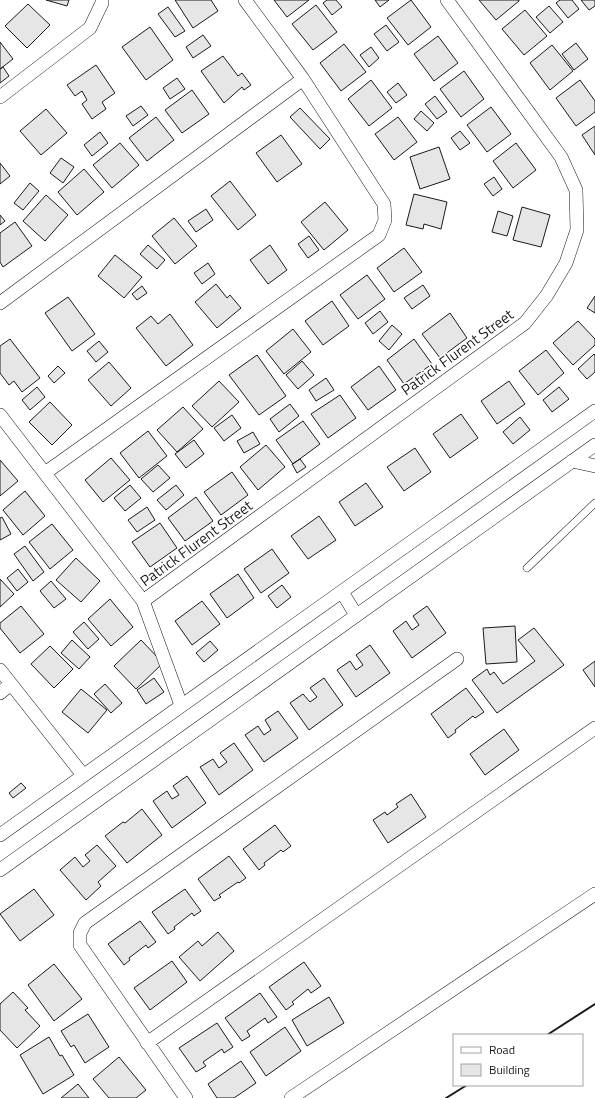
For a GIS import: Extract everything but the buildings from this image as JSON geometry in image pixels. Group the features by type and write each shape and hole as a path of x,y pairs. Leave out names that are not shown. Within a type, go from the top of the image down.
{"street":[{"path":"0,97 90,28 102,0"},
{"path":"45,473 379,235 385,220 384,204 303,79 245,0"},
{"name":"Patrick Flurent Street","path":"143,602 525,323 547,295 566,263 577,230 576,190 561,157 447,0"},
{"path":"0,303 303,79"},
{"path":"0,836 181,705 595,411"},
{"path":"0,415 143,602 181,705"},
{"path":"0,870 595,445"},
{"path":"572,461 595,466"},
{"path":"342,592 356,615"},
{"path":"186,1098 80,946 80,933 85,923 457,659"},
{"path":"0,670 83,775"},
{"path":"0,692 12,684"},
{"path":"147,1043 595,728"},
{"path":"291,1098 595,894"}],"lane":[{"path":"527,568 595,503"}],"wall":[{"path":"549,1034 595,1004"},
{"path":"446,1098 465,1086"}]}
